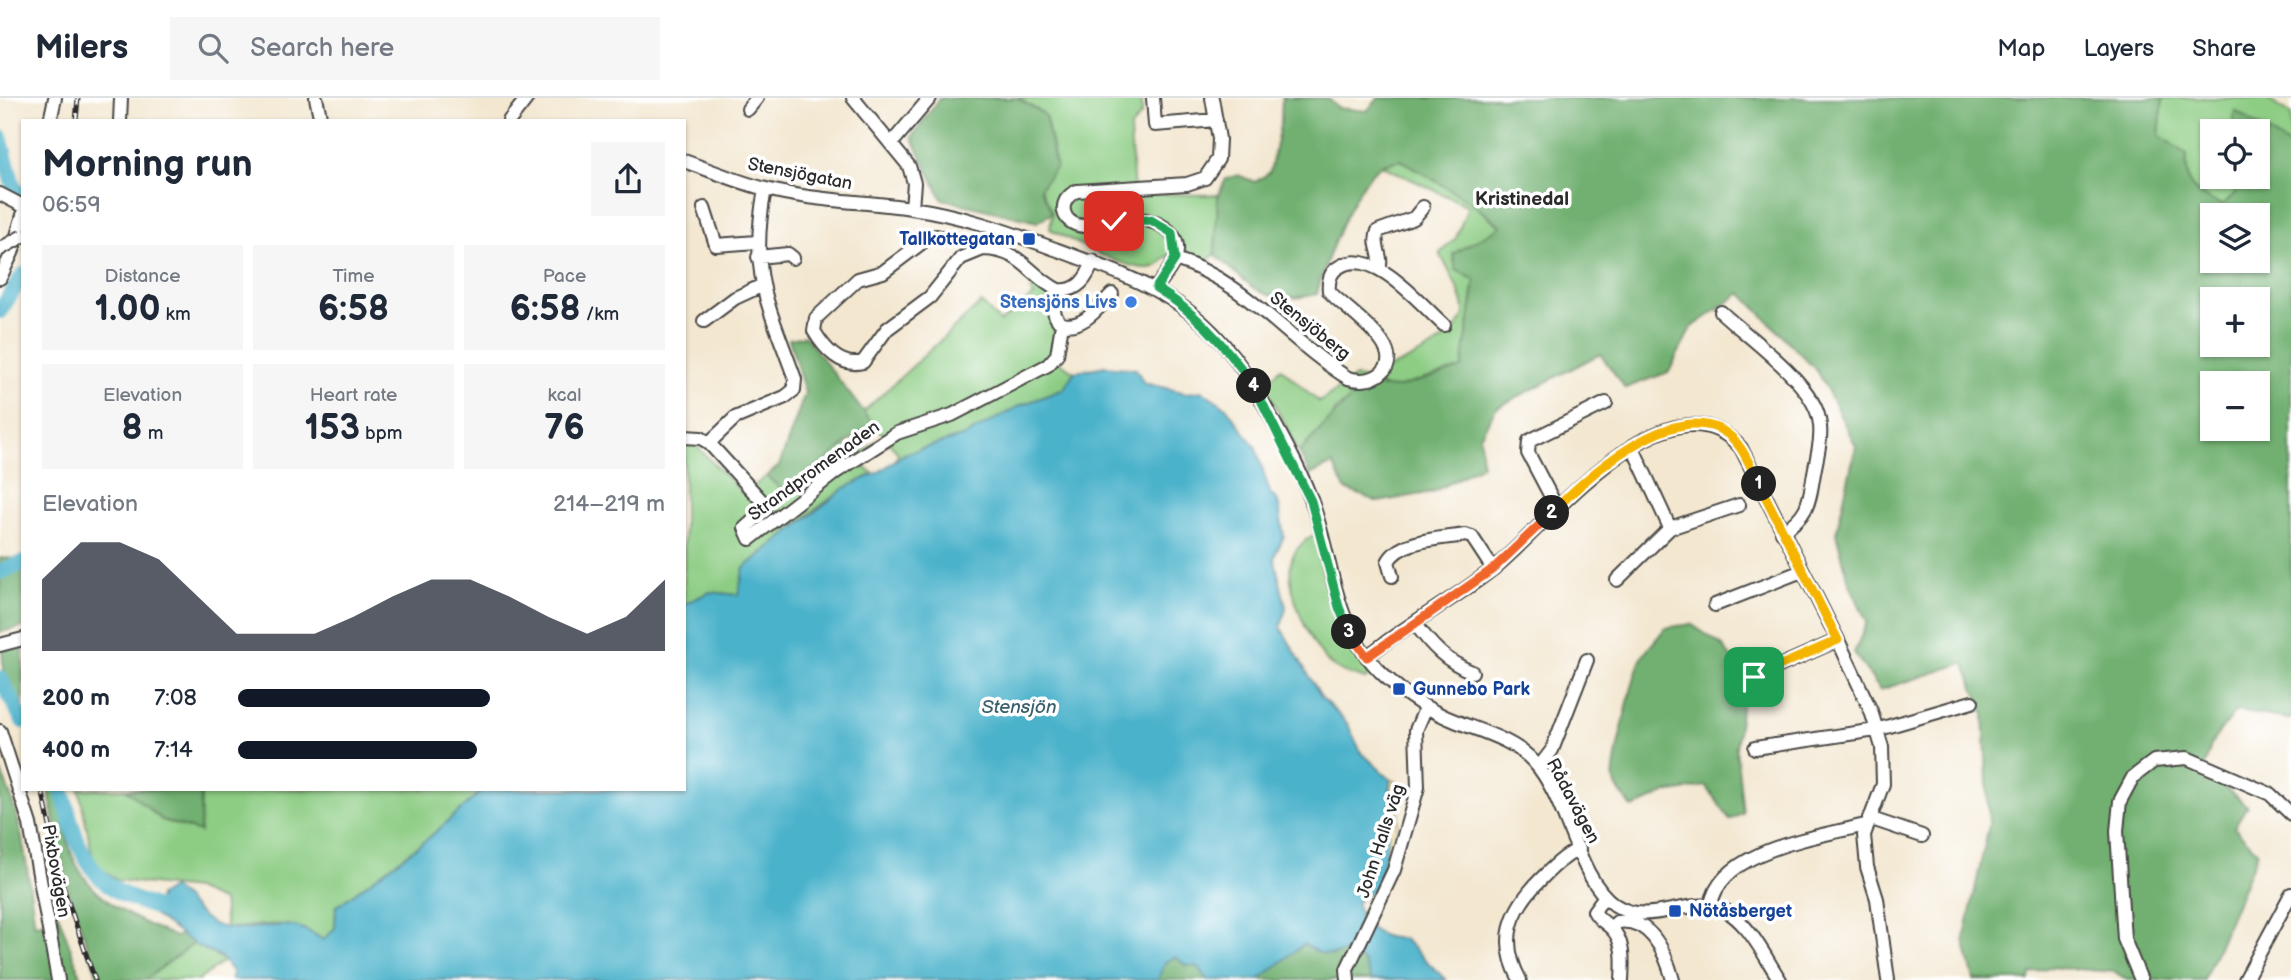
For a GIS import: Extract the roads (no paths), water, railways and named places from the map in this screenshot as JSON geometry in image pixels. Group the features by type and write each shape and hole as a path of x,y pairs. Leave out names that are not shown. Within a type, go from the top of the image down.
{"street":[{"path":"50,119 55,98"},
{"path":"120,119 121,98"},
{"path":"316,98 321,119"},
{"path":"511,119 527,98"},
{"path":"748,108 757,98"},
{"path":"853,98 912,171 915,190 912,208"},
{"path":"891,144 910,125 930,98"},
{"path":"1153,98 1154,125 1216,120"},
{"path":"1156,288 1175,259 1172,233 1161,224 1130,218 1087,226 1073,224 1065,217 1063,205 1068,196 1077,191 1197,182 1210,172 1218,159 1212,98"},
{"name":"Stensjögatan","path":"686,162 765,189 912,208"},
{"path":"686,437 701,438 709,443 735,418 785,397 794,390 795,379 761,286 757,242 765,189"},
{"path":"0,194 18,204"},
{"path":"1379,269 1381,261 1376,243 1378,232 1414,218 1423,207"},
{"path":"704,208 716,245 757,242"},
{"name":"Rådavägen","path":"912,208 980,223 1093,261 1156,288 1177,300 1202,323 1254,385 1301,476 1318,522 1339,607 1353,638 1386,678 1426,707 1506,742 1539,767 1605,896"},
{"path":"0,278 21,221"},
{"path":"0,249 21,237"},
{"path":"983,249 958,238 928,238 883,272 858,279 816,318 814,331 835,357 851,363 863,362 887,329 930,298 961,258 983,249 995,249 1020,258 1058,290 1069,290 1081,283 1093,261"},
{"path":"758,257 788,254 793,258"},
{"name":"Stensjöberg","path":"1175,259 1202,267 1277,320 1334,369 1356,380 1380,374 1386,367 1388,354 1377,335 1330,293 1329,279 1336,269 1349,262 1379,269 1406,288 1444,325"},
{"path":"704,321 735,298 761,286"},
{"path":"1058,290 1054,313 1062,324 1082,322 1112,294"},
{"path":"1721,312 1793,379 1817,410 1820,423 1819,443 1808,507 1800,520 1783,532"},
{"name":"Strandpromenaden","path":"709,443 765,505 764,511 745,528 750,539 836,472 897,433 952,415 1048,365 1057,355 1062,324"},
{"path":"1557,508 1528,453 1529,441 1606,403"},
{"path":"1367,657 1493,569 1533,535 1557,508 1597,471 1632,446 1687,427 1712,426 1724,432 1741,448 1838,640 1876,730 1883,756 1883,784 1867,821 1867,867 1877,899 1888,980"},
{"path":"1632,446 1671,528"},
{"path":"1617,580 1671,528 1740,505"},
{"path":"1392,576 1388,562 1402,548 1465,535 1472,537 1493,569"},
{"path":"1715,605 1802,571"},
{"path":"1415,623 1435,650 1449,662 1472,673"},
{"path":"0,645 18,640"},
{"path":"1754,677 1838,640"},
{"path":"1539,767 1552,750 1587,660"},
{"path":"1755,748 1876,730 1972,702"},
{"name":"John Halls väg","path":"1348,980 1350,962 1372,922 1394,870 1418,787 1416,730 1426,707"},
{"name":"Pixbovägen","path":"0,731 30,824 58,980"},
{"path":"2141,980 2124,939 2117,831 2120,801 2133,777 2154,761 2187,758 2270,794 2291,814"},
{"path":"1711,905 1717,888 1751,856 1867,821 1923,836"},
{"path":"1520,980 1509,946 1512,916 1529,891 1556,864 1579,849"},
{"path":"2245,980 2291,894"},
{"path":"1622,980 1620,944 1611,928 1599,919 1594,911 1605,896 1621,908 1644,914 1711,905 1726,910 1742,923 1780,980"},
{"path":"1611,928 1617,922 1625,922 1653,936 1663,949 1673,980"}],"water":[{"name":"Stensjön","path":"1105,366 1136,369 1144,383 1187,393 1202,391 1226,407 1256,448 1270,493 1278,501 1284,536 1274,557 1286,607 1281,628 1322,698 1347,723 1361,752 1390,779 1390,820 1383,864 1374,889 1356,902 1359,911 1372,930 1386,937 1403,938 1446,980 1372,980 1363,961 1346,952 1324,954 1304,944 1259,980 1208,980 1199,967 1186,965 1175,957 1165,962 1158,980 231,980 233,973 220,956 197,946 155,916 159,896 172,888 204,917 219,926 242,929 287,925 310,932 323,940 335,928 336,907 430,837 482,791 686,791 686,603 710,592 738,595 744,568 845,488 879,472 904,454 965,436 1019,406 1064,389 1074,372"}],"waterway":[{"path":"0,137 13,185 21,198"},
{"path":"0,311 21,278"},
{"path":"0,572 21,564"},
{"path":"0,678 21,717"},
{"path":"63,791 76,838 91,867 115,889 176,916"}],"railway":[{"path":"76,119 78,98"},
{"path":"42,791 63,887 95,980"}],"place":[{"name":"Tallkottegatan","path":"1029,239"},
{"name":"Stensjöns Livs","path":"1131,302"},
{"name":"Gunnebo Park","path":"1399,689"},
{"name":"Nötåsberget","path":"1675,911"}],"district":[{"name":"Kristinedal","path":"1522,199"}]}
